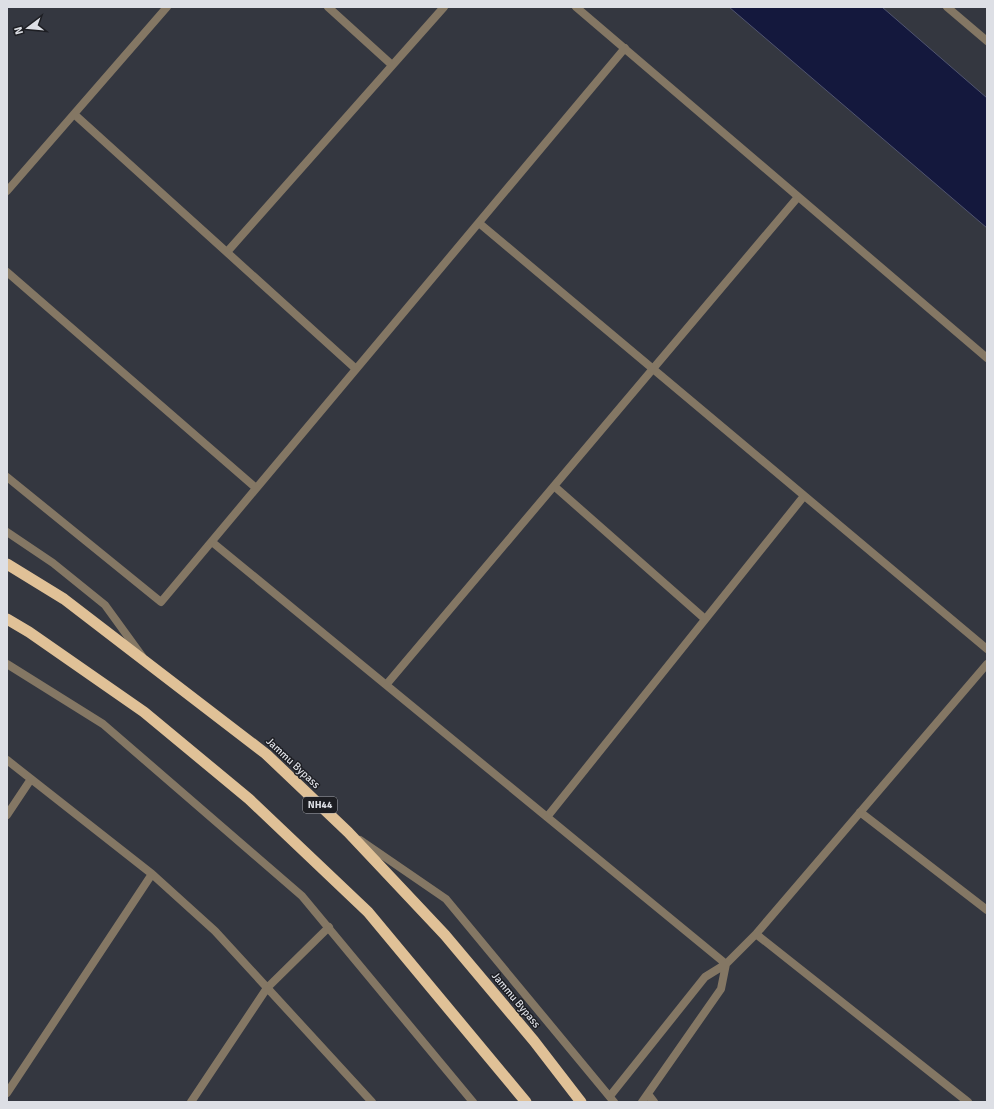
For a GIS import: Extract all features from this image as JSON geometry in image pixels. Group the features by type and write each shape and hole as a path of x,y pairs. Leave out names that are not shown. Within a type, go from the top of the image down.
{"highway":[{"name":"Jammu Bypass","path":"7,564 64,599 144,658 266,754 348,832 445,935 534,1041 581,1102"},
{"path":"7,619 29,632 144,712 249,799 368,912 526,1102"}],"street":[{"path":"7,191 167,7"},
{"path":"328,7 392,65"},
{"path":"227,252 444,7"},
{"path":"576,7 987,358"},
{"path":"948,7 987,41"},
{"path":"7,477 161,602 625,48"},
{"path":"74,114 356,369"},
{"path":"386,685 798,197"},
{"path":"479,223 987,649"},
{"path":"7,272 256,488"},
{"path":"554,486 705,619"},
{"path":"547,817 804,496"},
{"path":"7,532 53,563 106,605 144,658"},
{"path":"212,542 726,964"},
{"path":"7,664 102,724 292,887 329,927 473,1102"},
{"path":"348,832 446,899 612,1099 705,977 726,964 756,934 987,664"},
{"path":"7,760 152,874 215,931 372,1102"},
{"path":"7,815 31,779"},
{"path":"860,812 987,910"},
{"path":"7,1093 152,874"},
{"path":"191,1102 267,988 329,927"},
{"path":"756,934 968,1102"},
{"path":"642,1102 722,989 726,964"},
{"path":"648,1094 654,1102"}],"shaded area":[{"path":"729,7 882,7 987,98 987,228"}]}
